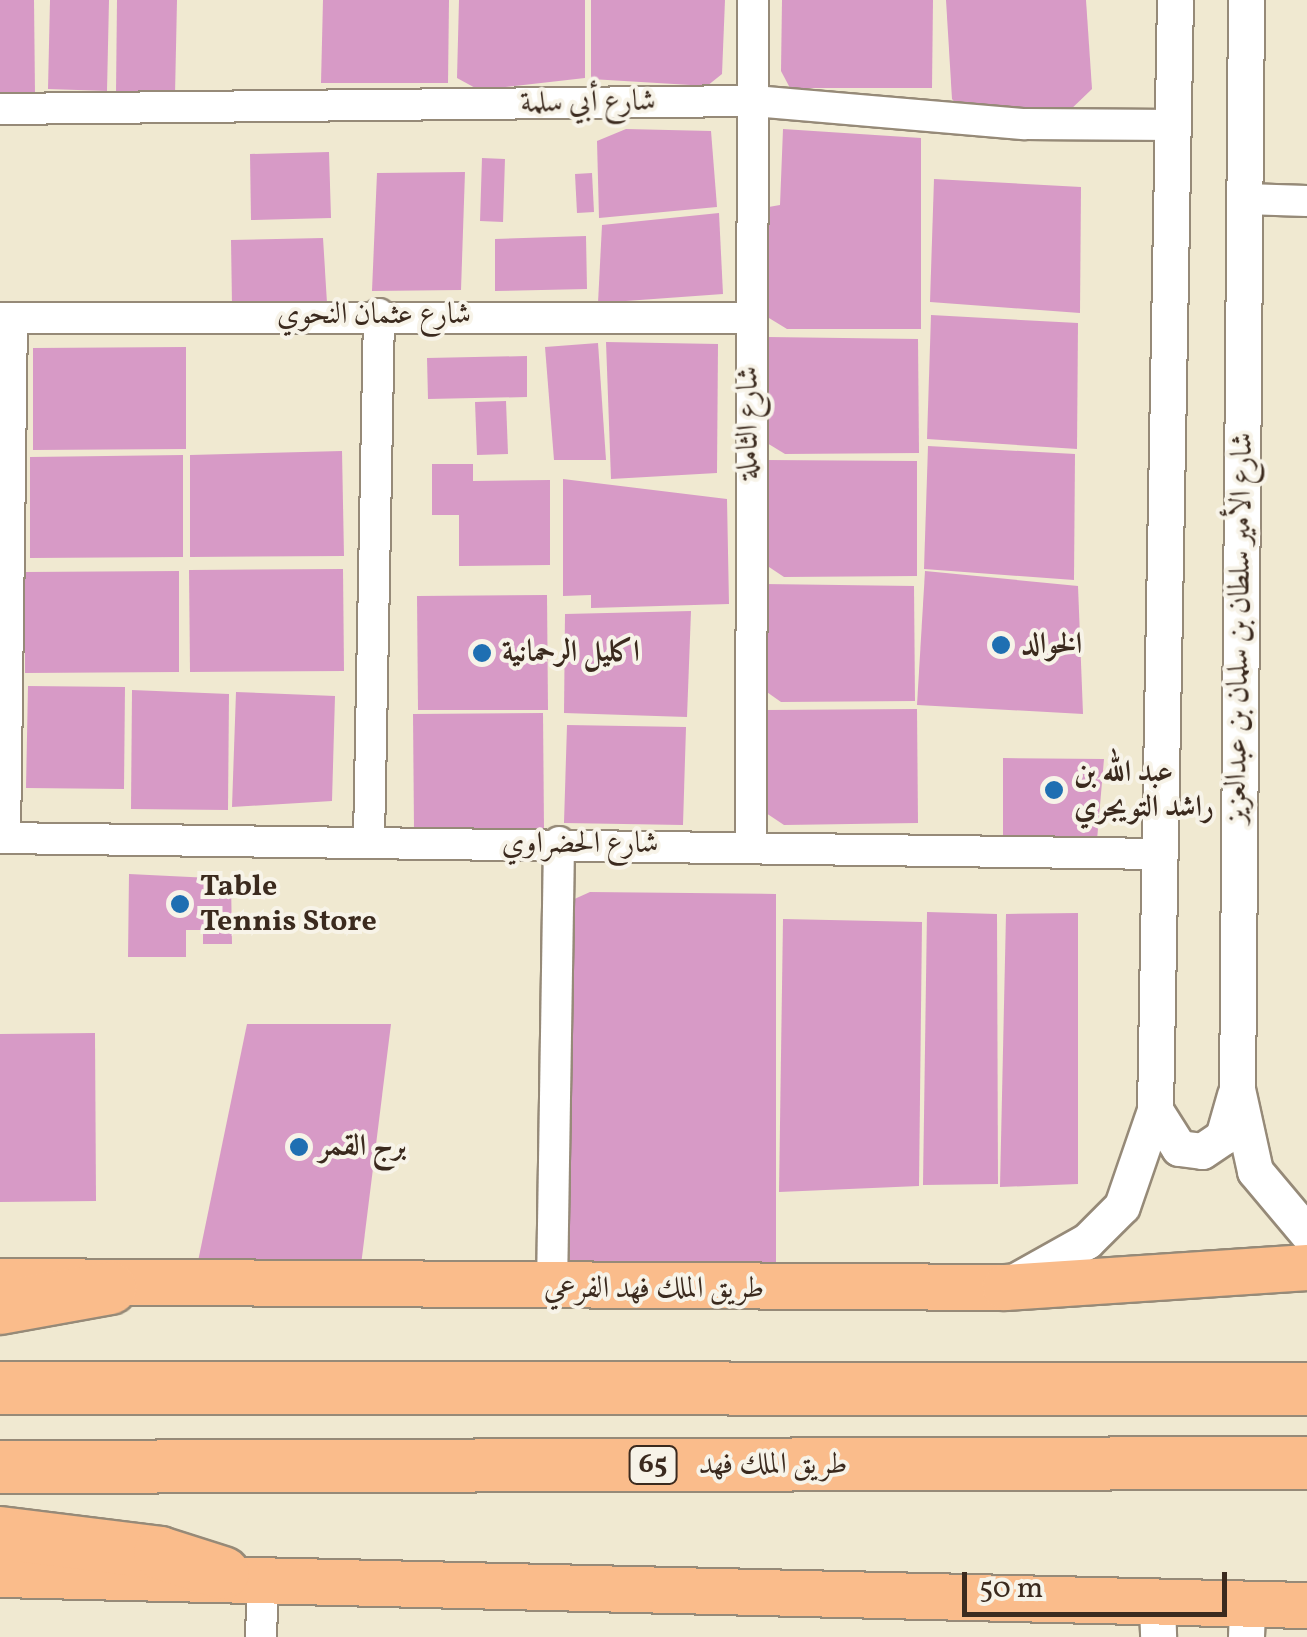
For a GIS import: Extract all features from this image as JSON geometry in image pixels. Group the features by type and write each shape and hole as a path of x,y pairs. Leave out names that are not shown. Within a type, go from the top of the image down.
{"highway":[{"path":"0,1308 110,1288"},
{"path":"0,1388 1307,1389"},
{"name":"طريق الملك فهد","path":"0,1467 1307,1464"},
{"path":"0,1533 160,1554 243,1575"}],"main road":[{"name":"طريق الملك فهد الفرعي","path":"0,1281 110,1288 1005,1287 1307,1267"},
{"path":"0,1574 243,1575 1157,1620 1247,1622 1307,1605"}],"street":[{"name":"شارع الثاملة","path":"751,845 748,318 754,101 752,0"},
{"path":"1005,1287 1087,1241 1122,1206 1155,1110 1175,0"},
{"name":"شارع الأمير سلطان بن سلمان بن عبدالعزيز","path":"1246,0 1237,1089 1254,1171 1307,1233"},
{"name":"شارع أبي سلمة","path":"0,109 754,101 1024,124 1174,125"},
{"path":"1245,199 1307,201"},
{"path":"370,840 379,314"},
{"name":"شارع عثمان النحوي","path":"6,318 379,314 748,318"},
{"path":"3,838 6,318"},
{"name":"شارع الحضراوي","path":"3,838 559,842 1161,854"},
{"path":"552,1289 559,842"},
{"path":"1155,1110 1178,1148 1202,1152 1223,1136 1237,1089"},
{"path":"243,1575 261,1637"}],"building":[{"path":"0,0 34,0 35,94 0,94"},
{"path":"50,0 109,0 107,91 48,89"},
{"path":"117,0 177,0 175,95 116,93"},
{"path":"323,0 449,0 448,83 321,83"},
{"path":"459,0 585,0 585,78 479,90 457,78"},
{"path":"591,0 725,0 722,74 707,86 591,79"},
{"path":"782,0 933,0 932,88 790,88 781,71"},
{"path":"946,0 1086,0 1092,89 1067,113 963,112 952,99"},
{"path":"626,129 711,131 717,207 599,218 597,141"},
{"path":"783,129 921,138 921,329 787,329 769,318 763,208 780,205"},
{"path":"329,152 331,218 251,220 250,154"},
{"path":"482,158 505,159 503,222 480,221"},
{"path":"465,172 461,290 372,291 377,173"},
{"path":"592,173 594,212 577,213 575,174"},
{"path":"934,179 1081,187 1080,313 930,302"},
{"path":"719,213 723,294 598,303 602,225"},
{"path":"586,236 587,289 495,291 495,239"},
{"path":"323,238 327,303 232,305 231,240"},
{"path":"931,315 1078,323 1077,449 927,439"},
{"path":"768,337 918,339 919,453 785,454 767,443"},
{"path":"606,342 718,344 717,473 611,479"},
{"path":"598,343 606,460 554,460 545,347"},
{"path":"186,347 186,449 33,450 33,348"},
{"path":"527,356 527,397 428,399 427,358"},
{"path":"506,401 508,454 477,455 475,402"},
{"name":"الخوالد","path":"928,446 1075,454 1074,580 924,569"},
{"path":"342,451 344,556 190,557 190,455"},
{"path":"183,455 183,557 30,558 30,457"},
{"path":"766,460 917,461 917,576 784,577 766,565"},
{"path":"432,464 473,464 473,481 550,480 550,565 459,566 459,515 432,515"},
{"path":"563,479 727,499 729,604 591,608 591,595 563,596"},
{"path":"343,569 344,671 190,672 189,570"},
{"path":"179,571 179,672 25,673 25,572"},
{"name":"الخوالد","path":"925,571 1078,586 1083,714 917,705"},
{"path":"764,584 914,586 915,701 781,702 764,690"},
{"name":"اكليل الرحمانية","path":"547,595 548,710 418,710 417,596"},
{"path":"691,611 687,717 564,713 565,614"},
{"path":"28,686 125,687 124,789 26,788"},
{"path":"132,690 229,694 228,810 131,809"},
{"path":"236,692 335,696 332,801 232,807"},
{"path":"917,709 918,823 784,825 766,813 766,710"},
{"path":"543,713 544,828 414,829 413,714"},
{"path":"567,725 686,727 683,825 564,823"},
{"name":"عبد الله بن راشد التويجري","path":"1003,758 1104,759 1097,840 1003,839"},
{"name":"Table Tennis Store","path":"129,874 231,879 232,944 203,944 203,930 186,930 186,957 128,957"},
{"path":"590,892 776,894 776,1272 570,1272 570,901"},
{"path":"927,912 997,914 998,1184 923,1185"},
{"path":"1078,913 1078,1184 1000,1187 1006,914"},
{"path":"783,919 922,922 919,1186 779,1192"},
{"name":"برج القمر","path":"247,1024 391,1024 360,1273 196,1271"},
{"path":"95,1033 96,1201 0,1202 0,1034"}],"place":[{"name":"الخوالد","path":"1001,645"},
{"name":"اكليل الرحمانية","path":"482,653"},
{"name":"عبد الله بن راشد التويجري","path":"1054,790"},
{"name":"Table Tennis Store","path":"180,904"},
{"name":"برج القمر","path":"299,1147"}]}
